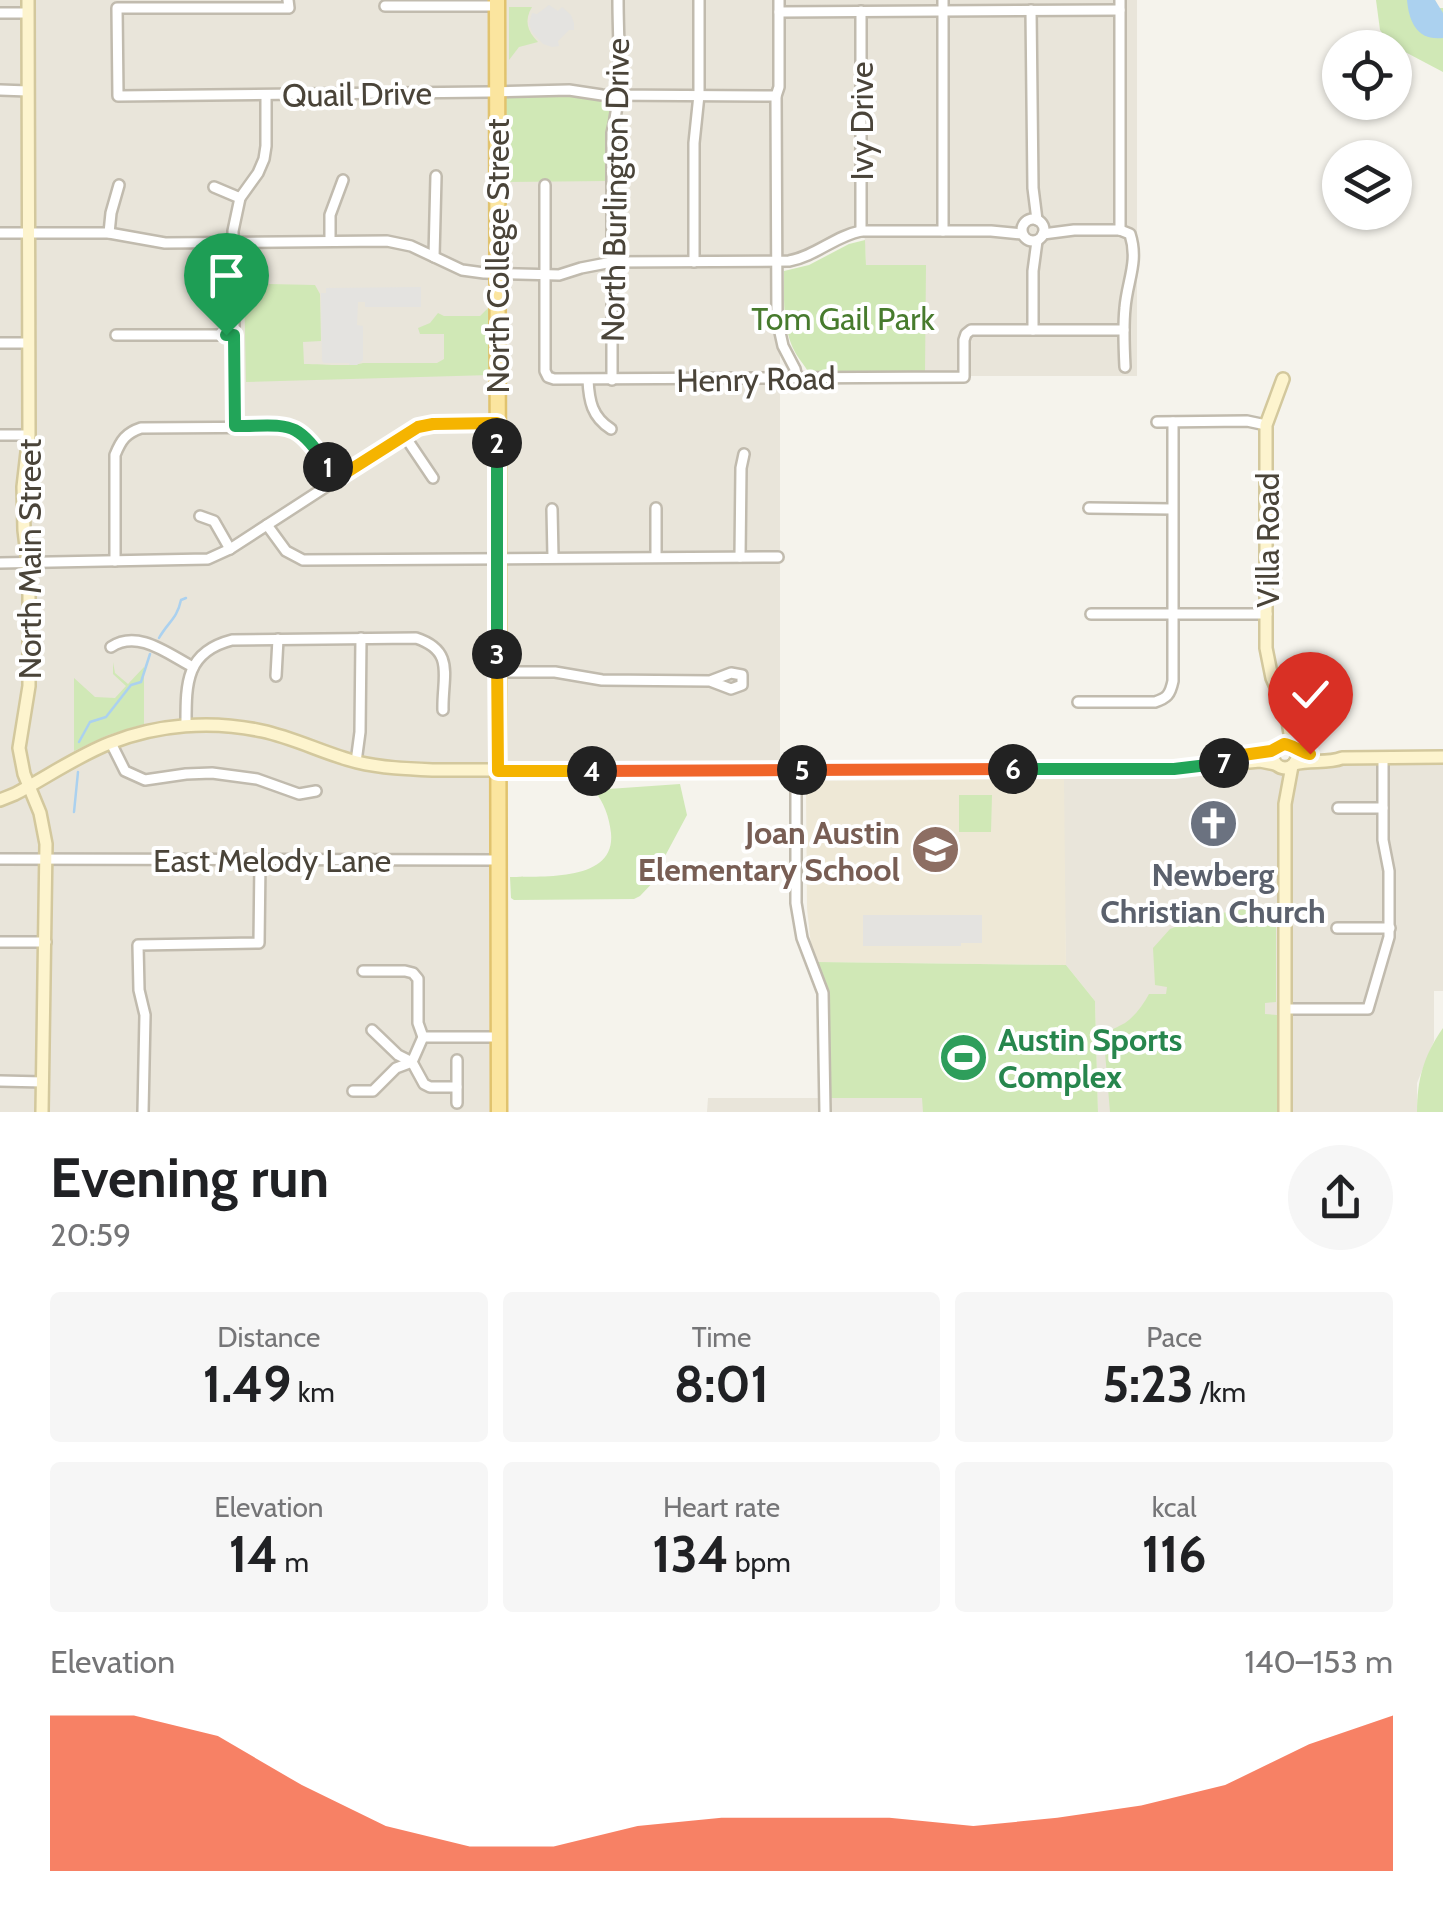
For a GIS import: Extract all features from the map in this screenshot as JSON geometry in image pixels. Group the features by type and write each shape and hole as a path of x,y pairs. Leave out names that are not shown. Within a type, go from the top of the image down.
{"main road":[{"name":"North College Street","path":"498,3 499,1112"}],"street":[{"name":"North Burlington Drive","path":"612,380 612,133 618,95 618,0"},
{"path":"694,262 698,0"},
{"path":"779,0 777,320 797,378"},
{"path":"385,6 498,3"},
{"name":"Quail Drive","path":"288,4 117,8 118,96 569,90 618,95 776,96"},
{"path":"779,12 943,6 1031,10 1120,5 1120,230"},
{"path":"943,6 943,231"},
{"path":"0,13 28,7"},
{"name":"North Main Street","path":"28,7 28,435 24,504 29,686 20,748 45,830 42,1112"},
{"path":"1031,10 1033,330 1124,330"},
{"name":"Ivy Drive","path":"861,12 861,230"},
{"path":"0,90 28,90"},
{"path":"235,426 234,218 240,198 264,159 266,95"},
{"path":"434,258 436,176"},
{"path":"330,241 330,216 342,180"},
{"path":"109,232 118,185"},
{"path":"545,185 545,275"},
{"path":"214,187 240,198"},
{"path":"0,233 109,232 165,243 399,242 462,270 545,275 612,262 777,262 803,258 861,230 1120,230 1130,234 1132,242 1133,273 1125,301 1125,367"},
{"name":"Henry Road","path":"545,275 548,377 964,377 964,340 971,330 1033,330"},
{"path":"116,336 234,335"},
{"path":"0,342 28,342"},
{"path":"588,380 593,411 612,429"},
{"name":"Villa Road","path":"1283,380 1266,424 1268,663 1286,709 1293,747"},
{"path":"1157,422 1266,424"},
{"path":"1078,702 1154,702 1170,693 1173,422"},
{"path":"0,563 208,559 230,549 418,427 497,423"},
{"path":"115,562 115,455 124,436 141,428 278,426 298,430 312,443 336,479"},
{"path":"0,435 28,435"},
{"path":"404,435 433,478"},
{"path":"740,557 740,468 744,454"},
{"path":"656,508 656,557"},
{"path":"1089,508 1172,509"},
{"path":"552,509 553,557"},
{"path":"200,516 214,521 230,549"},
{"path":"267,524 286,552 303,560 778,557"},
{"path":"1091,614 1267,614"},
{"path":"356,762 361,638"},
{"path":"186,726 186,690 193,667 202,654 232,640 416,638 428,642 443,658 443,710"},
{"path":"111,647 134,639 193,667"},
{"path":"276,676 278,639"},
{"path":"497,672 568,673 602,680 710,680"},
{"name":"Villa Road","path":"1275,748 1280,738 1281,701"},
{"path":"0,800 111,743 140,734 214,725 263,731 356,762 401,769 1174,769 1260,761 1285,765 1332,762 1342,758"},
{"path":"111,743 125,771 145,780 212,773 257,779 299,794 316,792"},
{"path":"1226,763 1236,756 1284,744 1301,752 1342,758 1443,757"},
{"path":"1285,765 1297,756 1293,747"},
{"path":"1275,748 1272,757 1285,765"},
{"path":"1285,1009 1368,1009 1390,928 1382,758"},
{"path":"1285,765 1285,1112"},
{"path":"796,770 798,918 823,993 824,1112"},
{"path":"1338,808 1383,808"},
{"name":"East Melody Lane","path":"0,859 498,860"},
{"path":"143,1112 145,1015 139,990 138,945 259,943 260,861"},
{"path":"1336,928 1390,928"},
{"path":"0,942 46,942"},
{"path":"353,1091 373,1090 396,1068 412,1062 423,1036 418,1022 418,979 405,971 363,971"},
{"path":"372,1030 412,1062 424,1084 457,1087"},
{"path":"423,1036 499,1037"},
{"path":"457,1060 457,1103"},
{"path":"0,1081 43,1082"}],"shaded area":[{"path":"0,0 1137,0 1137,376 970,376 969,380 925,380 866,265 864,226 833,237 777,268 780,761 498,771 499,1112 0,1112"},
{"path":"549,5 558,11 562,7 574,23 574,30 558,41 559,46 543,44 529,24 532,13 537,14"},
{"path":"421,287 421,307 365,307 365,302 358,302 363,360 357,365 322,361 321,293 326,293 326,288"},
{"path":"1443,758 1443,991 1434,991 1434,1041 1417,1083 1417,1112 1098,1112 1095,1001 1066,965 1062,769 1285,759"},
{"name":"Joan Austin Elementary School","path":"1064,779 1066,965 818,962 811,946 807,908 806,792 818,781"},
{"path":"863,915 982,915 982,943 863,946"},
{"path":"708,1098 923,1098 923,1112 707,1112"}],"green space":[{"path":"1376,0 1435,0 1438,8 1443,8 1443,72 1412,56 1412,30 1380,30"},
{"path":"509,7 532,7 528,25 538,42 519,47 509,60"},
{"path":"568,94 612,104 607,181 507,182 506,97"},
{"name":"Tom Gail Park","path":"865,240 866,265 926,265 925,373 810,375 791,345 785,314 784,271 809,265"},
{"path":"315,285 320,294 321,341 303,342 304,364 437,363 444,359 444,334 420,334 418,328 430,323 438,313 480,316 491,305 491,375 246,382 244,286"},
{"path":"113,662 115,673 128,684 144,667 144,724 74,751 74,678 95,697 115,698 126,686 113,674"},
{"path":"680,784 687,815 664,858 660,875 640,896 511,898 510,877 575,873 602,860 609,849 611,833 606,810 594,790"},
{"path":"959,795 992,795 991,832 959,832"},
{"path":"1246,909 1276,913 1276,1002 1265,1003 1265,1014 1277,1015 1277,1112 1110,1112 1104,1040 1110,1031 1132,1017 1149,994 1166,994 1167,987 1155,985 1153,948 1170,929 1203,916"},
{"name":"Austin Sports Complex","path":"818,962 1066,965 1095,1001 1098,1112 923,1112 922,1098 829,1098 829,998"},
{"path":"1443,1028 1443,1112 1417,1112 1423,1068"}],"water":[{"path":"1407,0 1435,0 1443,13 1443,38 1427,36 1416,28"}],"waterway":[{"path":"159,638 181,600 186,598"},
{"path":"79,742 90,722 106,717 131,685 141,682 150,654"},
{"path":"74,812 78,772"}],"place":[{"name":"Newberg Christian Church","path":"1213,824"},
{"name":"Joan Austin Elementary School","path":"935,850"},
{"name":"Austin Sports Complex","path":"963,1057"}],"route":[{"path":"226,335 234,335 235,426 298,430 312,443 336,479 418,427 497,423 498,771 1174,769 1226,763 1236,756 1271,751 1280,744 1310,754"}]}
